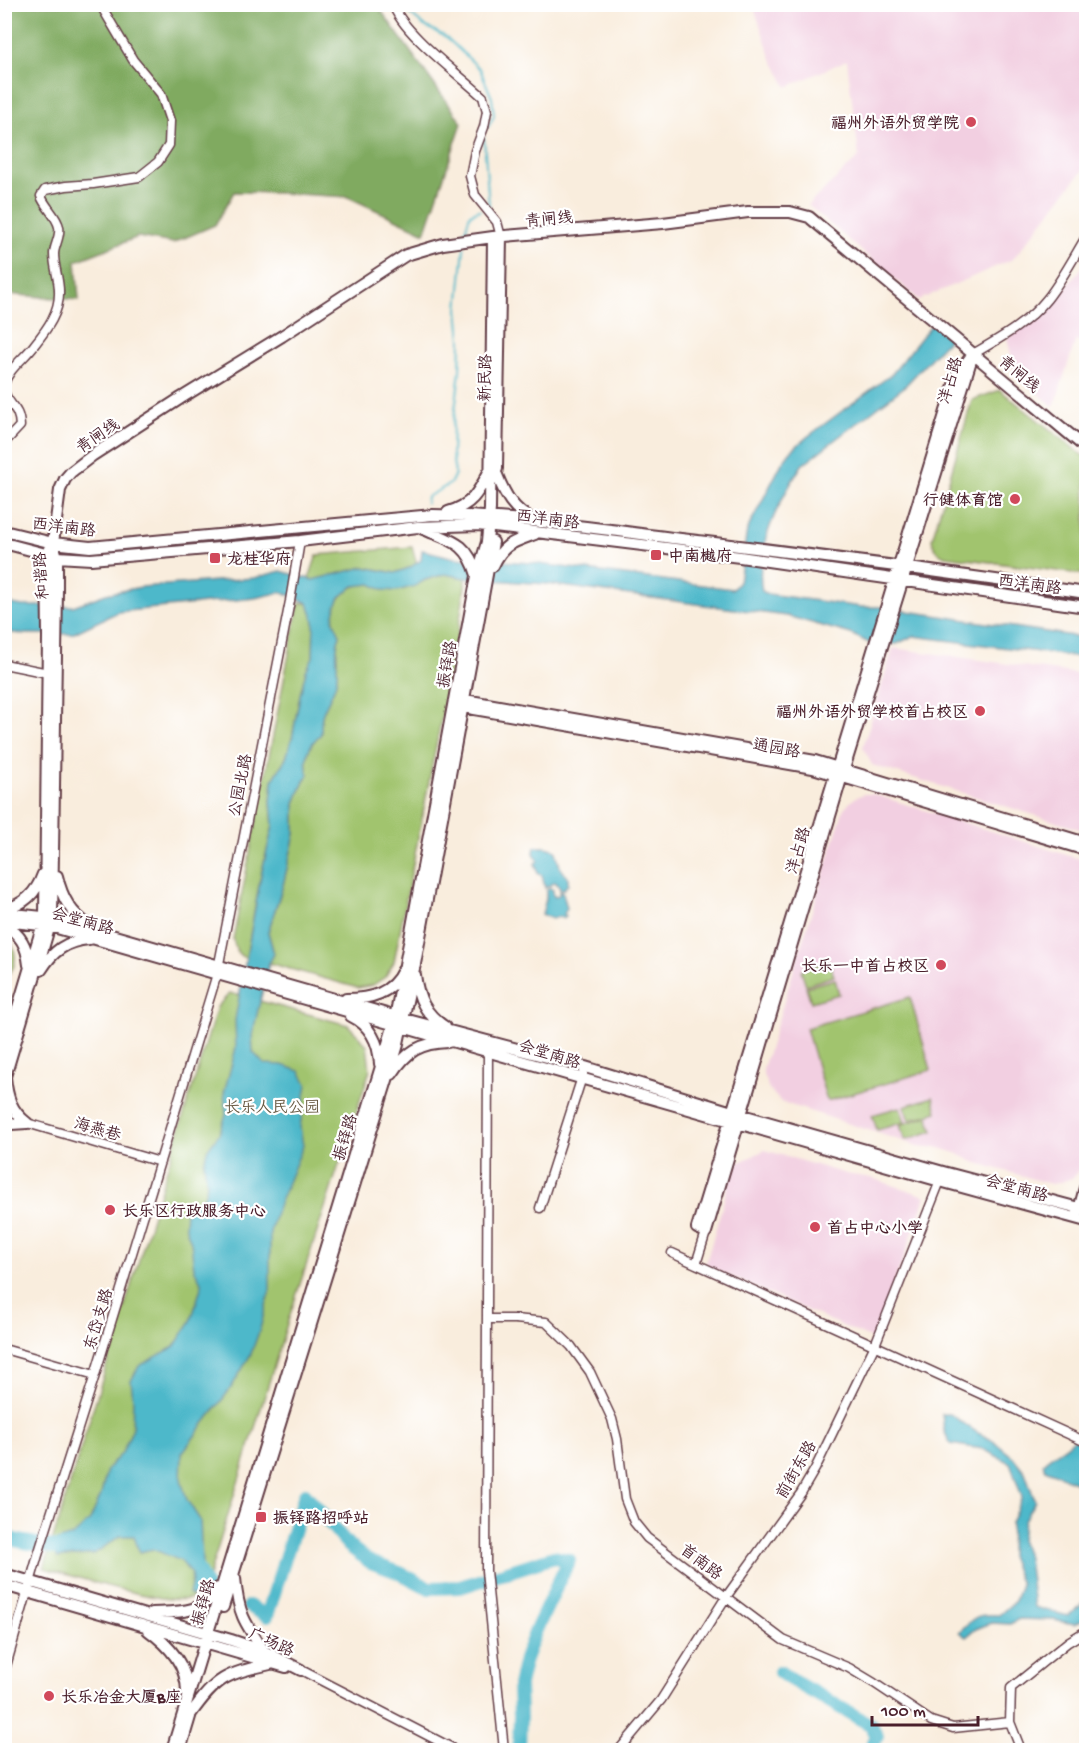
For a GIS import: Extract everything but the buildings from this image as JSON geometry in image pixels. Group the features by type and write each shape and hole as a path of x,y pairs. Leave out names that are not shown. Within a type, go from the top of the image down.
{"main road":[{"name":"青闸线","path":"53,543 60,490 71,472 93,455 406,255 443,243 663,223 748,212 790,212 809,217 1086,448"},
{"name":"新民路","path":"492,522 497,237"},
{"name":"洋占路","path":"706,1232 736,1118 840,772 899,580 973,354"},
{"path":"418,527 459,545 482,576 502,549 539,527 513,506 494,472 467,504 433,515"},
{"name":"西洋南路","path":"4,531 53,543 90,547 433,515 741,551 899,580 1086,607"},
{"name":"西洋南路","path":"4,543 52,556 91,559 418,527 492,522"},
{"name":"振铎路","path":"180,1750 210,1639 399,1021 492,522"},
{"name":"和谐路","path":"5,1079 48,921 53,543"},
{"name":"西洋南路","path":"764,555 903,568 1086,593"},
{"name":"和谐路","path":"50,858 48,673 52,636"},
{"name":"通园路","path":"459,703 840,772 1086,843"},
{"name":"通园路","path":"840,772 1086,850"},
{"path":"4,912 20,904 32,894 50,858"},
{"path":"50,858 64,900 78,918 97,935"},
{"name":"会堂南路","path":"4,912 48,921 1083,1216"},
{"name":"会堂南路","path":"4,922 48,921"},
{"path":"4,922 24,943 33,976"},
{"path":"33,976 60,948 97,935"},
{"path":"335,1003 384,993 411,963"},
{"path":"411,963 424,1006 455,1037"},
{"name":"和谐路","path":"4,1054 33,976"},
{"path":"335,1003 361,1022 370,1032 380,1056 381,1084"},
{"path":"381,1084 412,1051 455,1037"},
{"path":"5,1079 10,1104 27,1123"},
{"path":"4,1127 27,1123"},
{"path":"1083,1216 1086,1184"},
{"path":"142,1619 183,1612 203,1605 213,1596 230,1573"},
{"path":"230,1573 240,1613 264,1651"},
{"name":"广场路","path":"4,1574 30,1587 210,1639 264,1651 300,1670"},
{"name":"广场路","path":"4,1585 30,1587"},
{"path":"142,1619 179,1660 185,1673 187,1702"},
{"name":"振铎路","path":"172,1750 210,1639"},
{"name":"广场路","path":"210,1639 272,1664 300,1670"},
{"path":"190,1715 210,1689 221,1680 231,1674 272,1664"}],"street":[{"path":"4,384 7,375 44,332 54,315 60,291 54,253 60,228 40,196 45,190 139,177 158,162 168,145 170,121 161,94 133,60 100,4"},
{"path":"393,4 409,31 483,97 487,111 470,176 475,195 496,222 497,237"},
{"path":"973,354 1030,316 1047,299 1086,237"},
{"path":"4,392 19,415 20,426 4,443"},
{"name":"公园北路","path":"218,970 300,540"},
{"path":"4,664 48,673"},
{"name":"东岱支路","path":"4,1673 38,1555 218,970"},
{"path":"488,1045 486,1571 504,1750"},
{"path":"540,1208 583,1073"},
{"name":"海燕巷","path":"27,1123 160,1162"},
{"name":"前街东路","path":"619,1750 661,1700 726,1597 801,1493 875,1345 942,1177"},
{"path":"696,1264 706,1232"},
{"path":"672,1253 1086,1442"},
{"name":"首南路","path":"488,1319 546,1322 571,1346 590,1372 612,1419 625,1499 634,1522 647,1538 783,1640 849,1668 931,1721 953,1728 1010,1722"},
{"path":"4,1348 95,1375"},
{"path":"1021,1750 1010,1722 1011,1688 1068,1642 1086,1632"},
{"path":"300,1670 456,1750"}],"shaded area":[{"name":"福州外语外贸学院","path":"753,5 1086,5 1086,166 1013,259 919,300 808,205 859,157 847,60 787,87 771,57"},
{"path":"1086,263 1086,348 1076,339 1054,407 1015,373 1007,338 1055,301"},
{"name":"福州外语外贸学校首占校区","path":"893,648 1086,675 1086,831 872,765 863,747"},
{"name":"长乐一中首占校区","path":"873,794 1086,861 1086,1147 1078,1172 1072,1178 1051,1184 974,1162 936,1147 924,1148 781,1102 769,1089 763,1069 844,808 856,797"},
{"name":"首占中心小学","path":"765,1150 846,1174 871,1178 926,1196 872,1339 707,1266 734,1165"}],"green space":[{"path":"4,5 377,5 462,123 425,233 348,197 234,192 215,225 173,243 138,237 76,261 79,300 5,294"},
{"name":"行健体育馆","path":"1000,390 1086,458 1086,575 945,556 934,547 932,539 972,400"},
{"path":"412,547 422,581 445,574 465,578 465,586 394,962 385,977 373,985 358,988 269,963 274,954 268,932 283,885 295,834 295,803 308,775 308,753 321,734 322,716 336,681 340,635 334,621 335,607 343,595 356,586 372,584 383,590 409,568 395,573 364,567 313,580 309,578 317,555"},
{"path":"299,603 308,603 314,621 313,658 306,671 286,758 273,780 271,802 273,826 261,875 246,958 238,953 233,939"},
{"path":"5,936 12,945 15,962 13,968 5,976"},
{"path":"829,961 834,976 806,985 801,970"},
{"path":"835,979 839,994 811,1002 806,987"},
{"name":"长乐人民公园","path":"230,993 348,1025 367,1045 370,1070 288,1321 206,1586 192,1598 180,1600 142,1595 44,1568 217,1007"},
{"path":"910,997 931,1070 827,1101 806,1028"},
{"path":"933,1097 937,1112 909,1120 904,1106"},
{"path":"900,1107 905,1122 877,1130 872,1115"},
{"path":"928,1116 933,1131 905,1140 900,1125"}],"water":[{"path":"932,324 949,339 904,387 802,465 770,525 762,558 760,575 762,591 768,594 861,607 881,607 1086,638 1086,658 913,636 897,644 871,644 851,634 787,616 547,584 465,578 445,574 397,591 383,590 371,584 354,586 340,597 333,619 340,635 336,681 322,716 321,734 308,753 308,775 295,803 295,834 283,885 268,932 274,954 269,963 252,1036 253,1052 264,1064 282,1065 300,1071 307,1084 300,1127 303,1146 270,1232 270,1290 251,1354 231,1388 182,1453 181,1480 187,1500 200,1520 203,1581 195,1597 189,1594 191,1574 181,1561 153,1549 139,1552 134,1536 120,1536 94,1554 57,1558 55,1542 74,1535 90,1520 101,1495 107,1469 122,1453 132,1430 131,1381 139,1366 174,1347 191,1321 202,1284 194,1269 191,1242 185,1226 186,1210 204,1197 207,1184 204,1163 207,1150 219,1134 226,1115 224,1093 236,1048 235,1020 261,875 273,826 271,802 273,780 286,758 292,739 306,671 313,657 314,621 308,603 282,592 255,598 118,612 72,634 5,632 4,564 8,565 6,594 11,604 23,606 73,606 106,594 141,587 254,578 281,571 313,580 364,567 395,573 421,560 422,550 455,558 532,563 733,589 739,582 747,530 790,452 892,374"},
{"path":"535,847 546,847 556,852 560,867 568,878 568,884 564,889 560,889 555,882 545,888 542,875 538,874 535,863 538,861 534,853"},
{"path":"550,888 555,897 560,894 560,891 563,893 567,908 564,914 566,916 563,918 560,916 552,919 542,914 546,891"},
{"path":"942,1414 950,1414 992,1440 1013,1457 1025,1472 1035,1501 1024,1520 1021,1540 1028,1558 1034,1607 1068,1616 1086,1599 1086,1619 1075,1624 1053,1620 1019,1619 1010,1624 991,1623 976,1629 966,1637 959,1632 976,1617 999,1615 1015,1601 1021,1584 1010,1556 1011,1523 1022,1497 1010,1463 983,1449 950,1444 944,1430"},
{"path":"1074,1439 1086,1444 1086,1487 1045,1469 1043,1463"}],"waterway":[{"path":"406,4 411,15 423,25 446,37 480,69 492,98 494,116 488,127"},
{"path":"484,138 489,207"},
{"path":"464,235 470,214 480,210"},
{"path":"426,503 427,497 450,484 455,474 452,454 453,426 460,371 461,340 458,309 464,248"},
{"path":"249,1606 267,1616 305,1494 349,1546 370,1562 400,1573 429,1588 460,1587 554,1557 569,1560 525,1659 519,1685 519,1750"},
{"path":"4,1537 57,1548 73,1545"},
{"path":"195,1565 206,1586"},
{"path":"780,1672 871,1725 877,1736 870,1750"}],"place":[{"name":"福州外语外贸学院","path":"971,122"},
{"name":"行健体育馆","path":"1015,499"},
{"name":"中南樾府","path":"656,555"},
{"name":"龙桂华府","path":"215,558"},
{"name":"福州外语外贸学校首占校区","path":"980,711"},
{"name":"长乐一中首占校区","path":"941,965"},
{"name":"长乐区行政服务中心","path":"110,1210"},
{"name":"首占中心小学","path":"815,1227"},
{"name":"振铎路招呼站","path":"261,1517"},
{"name":"长乐冶金大厦B座","path":"49,1696"}]}
